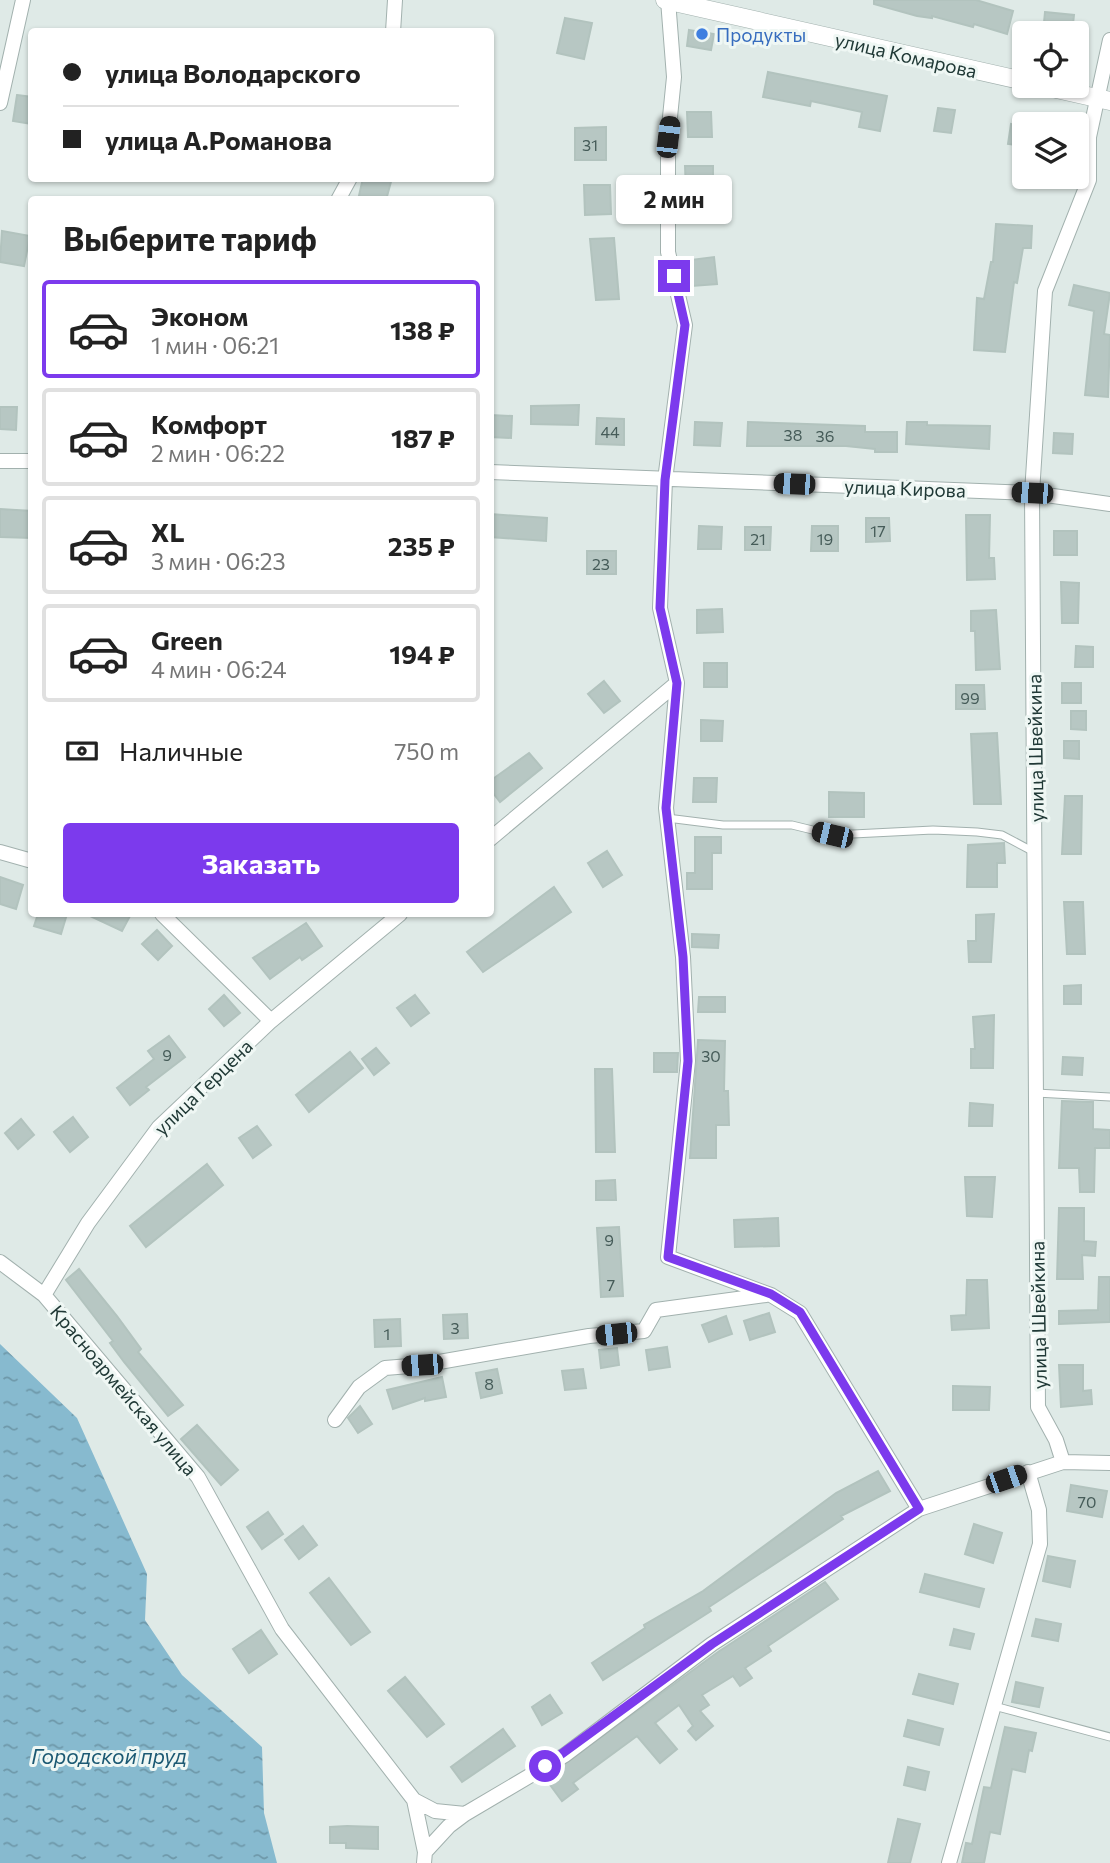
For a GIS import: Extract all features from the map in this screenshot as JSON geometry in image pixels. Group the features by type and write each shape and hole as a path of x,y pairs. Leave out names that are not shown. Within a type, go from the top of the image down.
{"street":[{"path":"0,103 23,0"},
{"path":"393,28 395,0"},
{"path":"668,0 674,77 668,137 668,252 685,325 665,480 660,608 677,683 667,818 683,957 688,1061 668,1257 771,1294 800,1312 919,1509"},
{"name":"улица Комарова","path":"668,0 1012,78"},
{"name":"улица Швейкина","path":"1063,1462 1056,1440 1038,1407 1035,1093 1037,854 1032,493 1045,291 1089,180 1089,136 1104,100 1110,40"},
{"path":"0,461 28,461"},
{"name":"улица Кирова","path":"494,472 1032,493 1110,505"},
{"path":"494,836 677,683"},
{"path":"0,852 28,860"},
{"path":"165,917 271,1021"},
{"name":"улица Герцена","path":"44,1294 88,1223 159,1127 271,1021 396,917"},
{"name":"Красноармейская улица","path":"0,1262 44,1294 198,1477 282,1629 414,1800 425,1858"},
{"path":"335,1420 359,1388 385,1368 422,1365 589,1336 644,1331 656,1310 771,1294"},
{"path":"425,1858 449,1826 465,1814 565,1755 712,1644 919,1509 1063,1462 1110,1463"},
{"path":"949,1863 1040,1544 1039,1510 1028,1472"},
{"path":"414,1800 435,1811 465,1814"}],"lane":[{"path":"667,818 723,825 792,825 832,835 933,830 1002,835 1037,854"},
{"path":"1035,1093 1110,1097"},
{"path":"993,1706 1110,1737"}],"water":[{"name":"Городской пруд","path":"0,1344 77,1418 147,1574 145,1620 182,1675 262,1747 264,1813 277,1863 0,1863"}],"building":[{"path":"874,0 976,0 1013,11 1007,34 974,24 973,27 932,16 917,16 874,4"},
{"path":"1045,12 1074,15 1073,21 1044,21"},
{"path":"565,18 592,23 584,59 557,53"},
{"path":"689,30 714,34 711,50 687,46"},
{"path":"768,72 887,96 880,131 859,127 862,112 811,101 810,106 763,97"},
{"path":"17,95 28,96 28,123 13,121"},
{"path":"938,108 955,110 951,133 934,131"},
{"path":"687,112 711,112 712,137 688,137"},
{"path":"1011,124 1012,144 1008,144"},
{"path":"606,127 606,160 575,160 575,128"},
{"path":"685,166 713,166 713,191 686,191"},
{"path":"362,182 391,182 387,196 359,196"},
{"path":"584,185 610,185 611,214 585,215"},
{"path":"996,224 1032,226 1031,248 1023,248 1017,283 1014,282 1005,352 974,350 977,298 984,299 993,262"},
{"path":"2,231 28,236 24,266 0,262"},
{"path":"614,238 619,299 596,300 590,239"},
{"path":"714,257 717,284 692,286 690,260"},
{"path":"1074,285 1110,293 1104,334 1110,335 1108,397 1085,395 1094,311 1069,305"},
{"path":"579,405 578,425 531,424 531,406"},
{"path":"0,407 17,407 16,430 0,429"},
{"path":"494,415 512,416 511,438 494,437"},
{"path":"597,418 624,419 624,445 596,444"},
{"path":"695,422 722,423 720,446 694,445"},
{"path":"748,422 865,426 865,432 897,432 897,452 875,452 875,449 846,446 747,446"},
{"path":"907,422 990,426 989,449 906,444"},
{"path":"1054,433 1073,434 1072,454 1053,453"},
{"path":"0,509 28,511 28,538 0,537"},
{"path":"494,514 547,518 546,541 494,537"},
{"path":"966,515 990,515 989,558 994,558 995,579 967,580"},
{"path":"866,518 889,518 890,541 866,542"},
{"path":"699,526 722,527 721,549 698,549"},
{"path":"812,526 838,526 838,551 811,551"},
{"path":"745,527 771,527 770,550 745,550"},
{"path":"1054,531 1077,531 1077,555 1054,555"},
{"path":"587,551 616,551 616,574 587,574"},
{"path":"1061,582 1079,583 1078,623 1062,623"},
{"path":"722,609 723,632 697,633 697,610"},
{"path":"996,610 1000,669 976,670 975,631 971,631 971,611"},
{"path":"1076,646 1093,647 1093,667 1075,667"},
{"path":"704,663 727,663 727,687 704,687"},
{"path":"604,681 620,701 604,713 588,694"},
{"path":"1062,683 1081,683 1081,703 1062,703"},
{"path":"956,685 984,685 985,709 956,709"},
{"path":"1071,711 1086,711 1086,730 1071,729"},
{"path":"701,720 723,721 722,741 701,741"},
{"path":"997,733 1001,804 974,804 971,734"},
{"path":"1064,741 1079,741 1079,759 1064,758"},
{"path":"529,753 542,768 500,802 494,794 494,778"},
{"path":"694,778 717,778 716,802 693,802"},
{"path":"829,792 864,793 864,817 829,817"},
{"path":"1065,796 1082,796 1081,854 1062,854"},
{"path":"695,837 721,837 721,853 712,853 712,889 687,889 687,873 695,873"},
{"path":"1004,843 1005,863 997,863 997,887 967,887 968,845"},
{"path":"607,851 622,875 603,887 588,863"},
{"path":"0,877 23,885 16,909 0,904"},
{"path":"554,887 571,912 483,972 467,952"},
{"path":"1064,902 1083,902 1085,954 1067,954"},
{"path":"994,914 991,962 969,962 968,941 976,941 976,915"},
{"path":"37,917 66,917 61,934 34,926"},
{"path":"92,917 129,917 122,931"},
{"path":"306,923 322,946 302,960 300,957 270,979 253,958"},
{"path":"157,930 172,946 158,960 142,944"},
{"path":"692,934 719,935 718,948 692,947"},
{"path":"1081,985 1081,1004 1064,1004 1064,986"},
{"path":"224,995 240,1013 224,1026 209,1009"},
{"path":"415,995 429,1013 411,1026 397,1008"},
{"path":"699,997 725,997 725,1012 698,1012"},
{"path":"994,1015 993,1068 971,1068 971,1049 975,1049 973,1017"},
{"path":"169,1036 185,1057 146,1087 149,1090 130,1105 117,1088 154,1059 148,1051"},
{"path":"698,1040 725,1041 724,1091 728,1091 729,1125 716,1125 716,1158 690,1158"},
{"path":"376,1048 389,1063 374,1075 362,1059"},
{"path":"350,1052 363,1068 309,1112 296,1095"},
{"path":"654,1053 678,1053 677,1072 654,1072"},
{"path":"1063,1057 1083,1058 1082,1075 1062,1074"},
{"path":"595,1069 612,1069 615,1152 596,1152"},
{"path":"1062,1101 1093,1102 1093,1129 1110,1130 1110,1148 1095,1148 1094,1192 1080,1192 1079,1168 1059,1168"},
{"path":"970,1103 993,1105 992,1126 969,1126"},
{"path":"73,1117 88,1137 70,1152 54,1132"},
{"path":"21,1119 34,1135 18,1149 5,1133"},
{"path":"257,1126 271,1145 253,1158 239,1138"},
{"path":"207,1164 223,1185 146,1247 130,1226"},
{"path":"965,1177 995,1177 992,1217 967,1216"},
{"path":"615,1180 616,1200 596,1200 596,1181"},
{"path":"1059,1208 1084,1208 1084,1241 1096,1242 1095,1256 1082,1255 1083,1279 1057,1279"},
{"path":"778,1218 779,1246 735,1247 734,1220"},
{"path":"619,1227 623,1296 601,1297 597,1228"},
{"path":"79,1269 141,1349 138,1352 183,1405 168,1416 124,1362 110,1343 113,1341 66,1280"},
{"path":"1099,1277 1110,1277 1110,1322 1059,1324 1059,1311 1098,1310"},
{"path":"967,1280 987,1280 989,1328 952,1330 951,1316 966,1315"},
{"path":"769,1313 775,1332 750,1340 744,1321"},
{"path":"467,1314 468,1338 444,1339 443,1315"},
{"path":"726,1316 732,1334 709,1342 702,1325"},
{"path":"400,1319 401,1346 375,1347 374,1320"},
{"path":"667,1347 670,1367 649,1370 646,1350"},
{"path":"617,1348 619,1365 601,1368 599,1350"},
{"path":"1059,1365 1083,1365 1083,1391 1091,1390 1092,1404 1061,1407"},
{"path":"497,1369 502,1393 481,1398 476,1373"},
{"path":"583,1369 586,1388 565,1390 562,1371"},
{"path":"442,1377 446,1397 425,1401 425,1398 393,1409 387,1390"},
{"path":"953,1386 990,1387 989,1410 953,1410"},
{"path":"360,1406 372,1424 358,1433 348,1418"},
{"path":"197,1425 238,1470 221,1485 181,1439"},
{"path":"878,1471 890,1491 841,1516 843,1519 709,1607 711,1611 603,1680 592,1663 645,1628 644,1625 703,1591 836,1493"},
{"path":"1071,1485 1107,1491 1102,1517 1067,1511"},
{"path":"268,1512 283,1534 262,1549 247,1527"},
{"path":"974,1524 1002,1533 993,1563 965,1554"},
{"path":"303,1526 317,1545 299,1559 285,1540"},
{"path":"1048,1556 1075,1561 1070,1587 1043,1581"},
{"path":"925,1574 984,1589 979,1607 920,1592"},
{"path":"329,1578 370,1632 351,1645 310,1593"},
{"path":"825,1582 838,1599 768,1646 771,1651 745,1668 752,1678 740,1686 733,1676 702,1695 709,1705 700,1711 713,1726 696,1740 688,1731 693,1726 679,1705 655,1723 677,1749 660,1763 637,1736 573,1783 578,1789 562,1801 545,1778 718,1652"},
{"path":"1036,1619 1061,1624 1058,1641 1032,1636"},
{"path":"954,1629 974,1634 970,1649 950,1645"},
{"path":"261,1630 277,1654 249,1673 233,1649"},
{"path":"919,1674 958,1684 953,1704 913,1694"},
{"path":"405,1677 444,1724 427,1737 388,1691"},
{"path":"1016,1682 1043,1688 1039,1707 1012,1702"},
{"path":"550,1695 562,1713 542,1725 532,1707"},
{"path":"908,1720 943,1729 939,1745 904,1736"},
{"path":"1005,1727 1036,1733 1032,1751 1029,1750 1025,1772 1012,1769 1000,1834 990,1832 984,1863 962,1863 966,1843 972,1844 984,1787 991,1788"},
{"path":"503,1729 515,1746 462,1782 451,1767"},
{"path":"908,1767 929,1772 925,1790 904,1785"},
{"path":"898,1819 920,1824 910,1863 888,1863"},
{"path":"330,1827 378,1827 378,1849 346,1848 346,1843 330,1843"}],"place":[{"name":"Продукты","path":"702,34"}],"route":[{"path":"545,1766 565,1755 712,1644 919,1509 800,1312 771,1294 668,1257 688,1061 683,957 666,808 677,683 660,608 665,480 685,325 674,276"}]}
